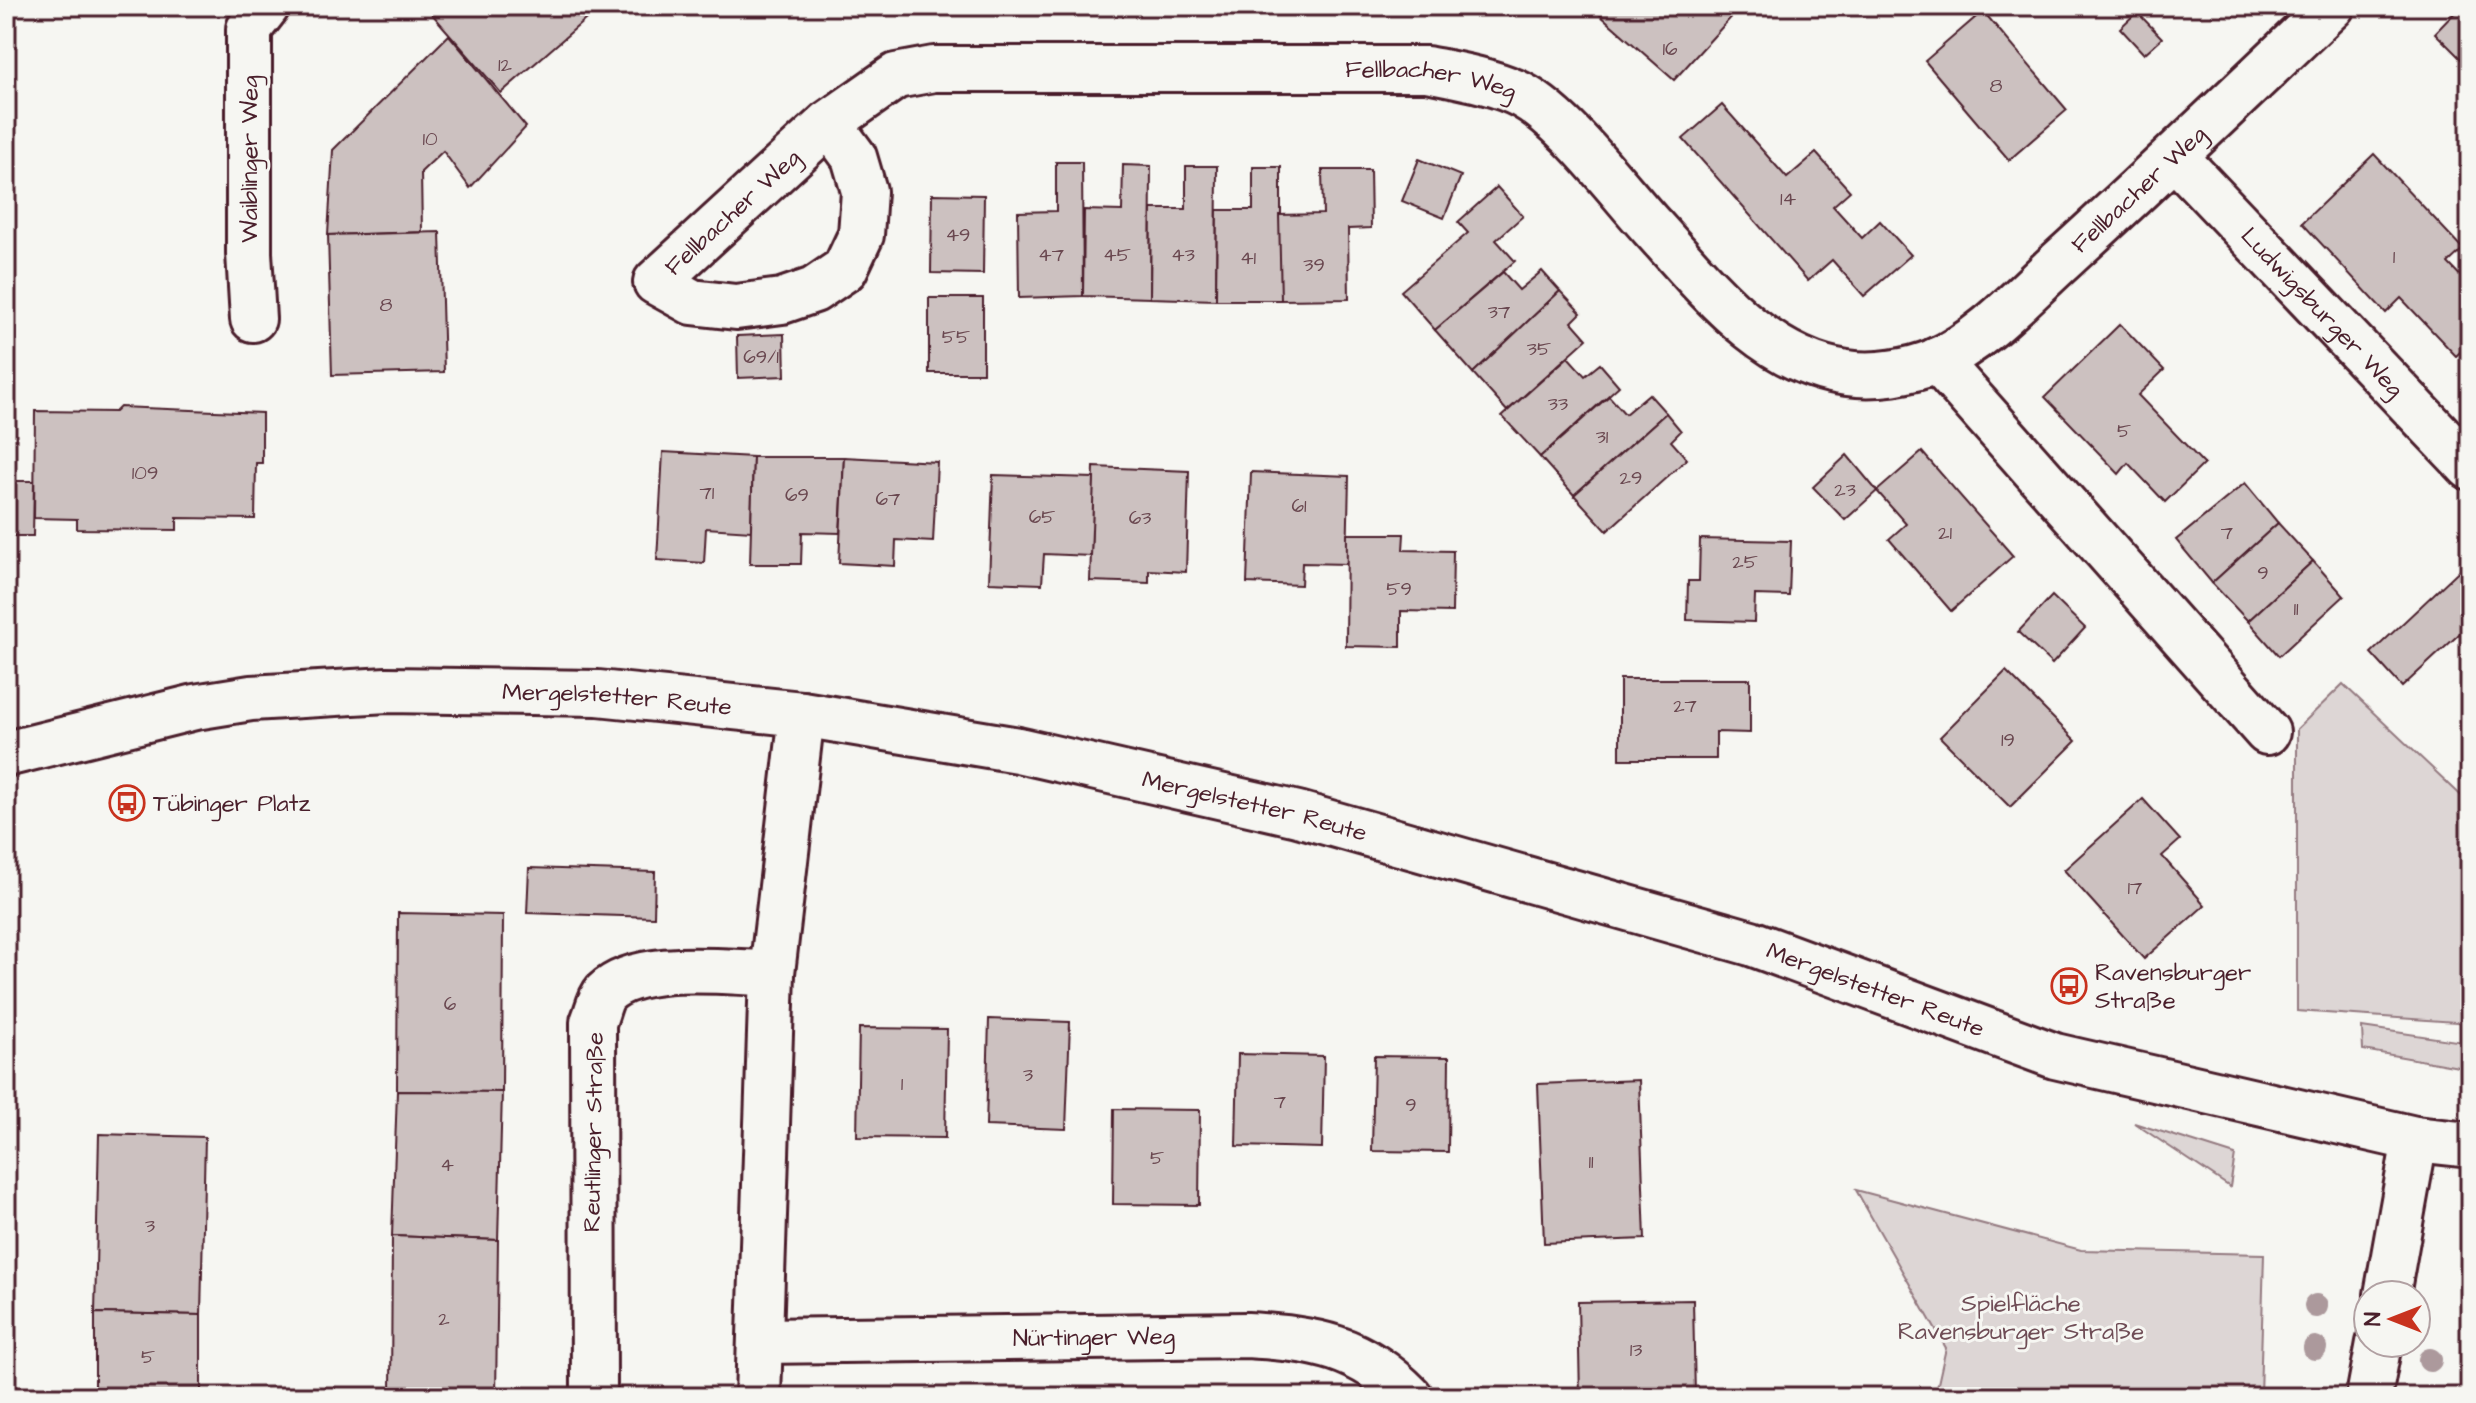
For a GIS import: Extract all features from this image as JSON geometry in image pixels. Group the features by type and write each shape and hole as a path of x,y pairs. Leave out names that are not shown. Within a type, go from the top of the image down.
{"street":[{"name":"Waiblinger Weg","path":"253,319 249,253 249,29 267,6"},
{"name":"Fellbacher Weg","path":"829,123 854,157 864,191 861,235 845,269 814,290 782,301 736,307 692,302 656,282 829,123 896,76 934,69 1427,69 1471,77 1518,93 1553,118 1709,290 1749,327 1789,354 1814,365 1860,373 1906,370 1937,360 1980,333 2175,157 2332,6"},
{"name":"Ludwigsburger Weg","path":"2175,157 2470,467"},
{"path":"1937,360 2267,732"},
{"name":"Mergelstetter Reute","path":"6,754 195,707 251,698 387,690 598,693 802,714 1018,750 1298,814 1751,943 2055,1056 2415,1139 2470,1145"},
{"path":"758,1397 772,973 802,714"},
{"name":"Reutlinger Straße","path":"594,1397 593,1022 603,995 627,978 648,973 772,973"},
{"path":"2390,1279 2415,1139"},
{"name":"Nürtinger Weg","path":"760,1341 1294,1337 1337,1347 1370,1362 1410,1397"},
{"path":"2369,1397 2376,1359"}],"green space":[{"path":"2343,684 2470,804 2470,1023 2297,1011 2297,729"},
{"path":"2362,1027 2470,1043 2470,1069 2363,1050"},
{"path":"2134,1123 2235,1155 2230,1187"},
{"name":"Spielfläche Ravensburger Straße","path":"1856,1190 2081,1250 2264,1254 2260,1397 1935,1397 1946,1348"}],"building":[{"path":"425,6 601,6 501,93"},
{"path":"1607,6 1727,6 1735,13 1674,80 1600,15"},
{"path":"2461,6 2470,6 2470,68 2435,33"},
{"path":"1983,11 2067,110 2009,160 1925,61"},
{"path":"2137,12 2162,38 2144,54 2120,28"},
{"path":"449,35 526,127 470,188 443,151 421,172 422,232 328,235 333,150"},
{"path":"1722,105 1787,178 1816,153 1850,191 1833,206 1862,238 1880,221 1911,255 1864,296 1832,260 1808,281 1683,139"},
{"path":"2374,154 2463,249 2448,263 2470,286 2470,343 2456,356 2401,298 2386,313 2302,223"},
{"path":"1419,159 1461,176 1444,218 1402,201"},
{"path":"1056,162 1082,162 1083,296 1019,298 1018,212 1056,211"},
{"path":"1123,165 1151,166 1150,298 1083,296 1084,210 1122,211"},
{"path":"1186,166 1217,166 1216,300 1150,298 1151,209 1186,209"},
{"path":"1253,167 1281,167 1281,300 1216,300 1217,210 1253,210"},
{"path":"1322,170 1370,170 1371,228 1348,229 1349,299 1281,300 1279,215 1323,214"},
{"path":"1497,187 1523,216 1496,240 1515,261 1435,330 1401,291 1468,233 1458,222"},
{"path":"932,194 984,195 983,274 931,273"},
{"path":"440,232 444,372 332,375 328,235"},
{"path":"1542,271 1560,291 1473,373 1435,330 1503,272 1519,290"},
{"path":"1560,291 1581,313 1572,322 1587,339 1507,411 1473,373"},
{"path":"929,298 983,298 983,373 929,373"},
{"path":"2120,324 2164,370 2138,395 2204,464 2165,502 2128,463 2119,474 2045,397"},
{"path":"784,334 785,376 738,378 737,336"},
{"path":"1568,357 1585,376 1600,364 1619,386 1540,457 1502,416"},
{"path":"1649,394 1666,413 1574,495 1540,457 1609,396 1625,414"},
{"path":"120,407 262,413 262,463 256,463 255,519 177,518 177,530 77,529 77,519 34,518 35,411 115,412"},
{"path":"1666,413 1681,431 1671,441 1687,459 1607,531 1574,495"},
{"path":"663,452 753,457 751,531 706,528 704,563 657,560"},
{"path":"1922,452 2013,556 1951,611 1889,539 1906,524 1877,491"},
{"path":"1847,455 1877,491 1845,520 1813,487"},
{"path":"753,457 844,457 840,533 802,532 801,564 750,564"},
{"path":"844,457 937,462 933,542 896,540 895,566 839,563"},
{"path":"1094,467 1189,471 1186,572 1149,570 1149,583 1090,581"},
{"path":"1251,472 1349,476 1347,564 1302,563 1301,585 1247,583"},
{"path":"993,475 1094,478 1091,556 1044,554 1042,584 989,582"},
{"path":"6,481 34,481 33,536 6,536"},
{"path":"2245,483 2278,523 2212,583 2176,540"},
{"path":"2278,523 2313,561 2248,621 2212,583"},
{"path":"1347,534 1404,534 1403,550 1453,551 1452,612 1401,611 1401,647 1346,646"},
{"path":"1700,539 1791,541 1789,596 1755,595 1754,622 1687,620 1688,581 1699,581"},
{"path":"2470,560 2470,624 2402,687 2371,653"},
{"path":"2313,561 2344,596 2279,656 2248,621"},
{"path":"2052,596 2085,628 2052,664 2018,632"},
{"path":"2006,671 2076,741 2010,807 1940,737"},
{"path":"1620,679 1750,679 1750,733 1716,732 1716,759 1620,759"},
{"path":"2143,799 2180,840 2162,856 2205,905 2144,959 2064,870"},
{"path":"529,868 655,872 654,917 527,913"},
{"path":"398,913 503,915 502,1092 397,1091"},
{"path":"989,1019 1070,1022 1066,1129 986,1126"},
{"path":"859,1028 947,1029 945,1138 857,1137"},
{"path":"1238,1054 1324,1056 1322,1148 1236,1146"},
{"path":"1374,1056 1449,1057 1448,1152 1372,1151"},
{"path":"1639,1080 1645,1239 1544,1243 1538,1084"},
{"path":"397,1091 502,1092 498,1240 392,1236"},
{"path":"1114,1109 1200,1110 1199,1205 1113,1204"},
{"path":"99,1134 205,1137 201,1315 95,1313"},
{"path":"392,1236 498,1240 496,1397 391,1397"},
{"path":"1693,1300 1695,1397 1580,1397 1578,1302"},
{"path":"95,1313 201,1315 201,1397 95,1397"}],"place":[{"name":"Tübinger Platz","path":"127,803"},
{"name":"Ravensburger Straße","path":"2069,986"}]}
